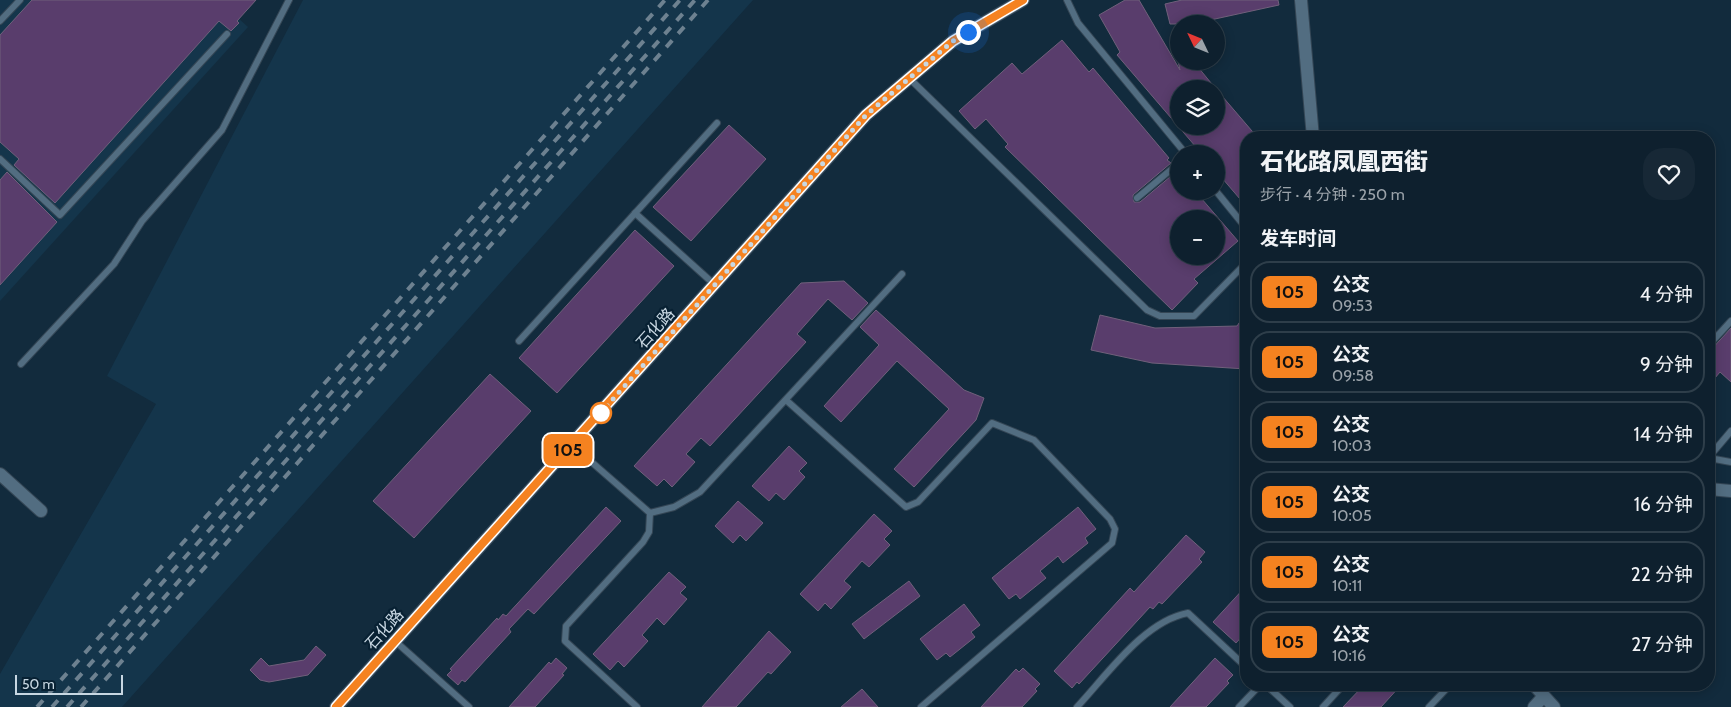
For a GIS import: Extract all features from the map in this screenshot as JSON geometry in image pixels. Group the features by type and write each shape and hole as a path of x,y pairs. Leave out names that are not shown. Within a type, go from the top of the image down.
{"street":[{"name":"石化路","path":"336,707 866,115 953,41 1023,0"},
{"path":"1301,0 1312,131"},
{"path":"0,474 41,511"},
{"path":"1715,490 1731,491"},
{"path":"1538,691 1554,707"},
{"path":"1534,707 1543,697"}],"lane":[{"path":"0,21 17,3 9,0"},
{"path":"21,364 114,264 142,220 222,130 289,0"},
{"path":"1067,0 1078,23 1179,145"},
{"path":"0,159 60,215 227,34"},
{"path":"909,78 1148,310 1160,316 1194,316 1240,269"},
{"path":"519,341 717,124"},
{"path":"1137,198 1170,170"},
{"path":"1223,200 1240,221"},
{"path":"635,213 715,285"},
{"path":"650,513 674,507 700,492 902,274"},
{"path":"1715,338 1731,321"},
{"path":"786,400 906,507 918,502 992,423 1034,440 1110,519 1115,529 1112,543 921,707"},
{"path":"1715,451 1731,432"},
{"path":"572,445 650,513"},
{"path":"1715,459 1731,462"},
{"path":"637,707 565,641 566,626 643,542 648,532 650,513"},
{"path":"1077,707 1149,630 1172,616 1188,612 1240,661"},
{"path":"395,641 469,707"},
{"path":"1239,707 1254,691"},
{"path":"1273,691 1290,707"},
{"path":"1323,707 1338,691"},
{"path":"1429,707 1444,691"}],"shaded area":[{"path":"0,0 218,0 248,27 0,301"},
{"path":"303,0 753,0 122,707 0,707 0,674 156,404 107,376"}],"building":[{"path":"32,0 256,0 237,21 239,23 231,31 219,21 55,203 14,165 19,159 0,142 0,35"},
{"path":"1125,0 1139,0 1170,53 1170,70 1200,70 1209,80 1170,80 1170,117 1117,55 1120,52 1099,15"},
{"path":"1182,0 1278,0 1279,5 1225,17 1225,15 1170,15 1170,24 1165,4"},
{"path":"1062,40 1089,72 1093,68 1169,158 1167,160 1170,164 1133,195 1134,202 1140,202 1170,177 1170,200 1203,200 1211,210 1170,210 1170,265 1210,265 1194,279 1198,283 1172,310 1005,147 1008,144 986,119 975,129 959,111 1012,63 1022,74"},
{"path":"1225,100 1252,131 1240,131 1240,199 1225,182 1225,145 1194,145 1186,135 1225,135"},
{"path":"729,125 766,159 691,241 653,207"},
{"path":"7,172 57,222 0,285 0,180"},
{"path":"1225,226 1238,241 1225,252"},
{"path":"635,230 674,266 557,393 519,358"},
{"path":"844,281 868,303 852,320 828,299 797,334 806,342 710,446 701,438 686,454 695,462 672,487 664,479 657,486 634,466 801,283"},
{"path":"876,310 964,390 984,398 976,420 914,487 894,469 949,409 897,361 841,422 824,406 879,345 860,327"},
{"path":"1100,315 1155,328 1237,326 1240,322 1240,369 1152,363 1091,350"},
{"path":"1731,328 1731,382 1720,372 1715,378 1715,345"},
{"path":"490,374 531,411 414,538 373,501"},
{"path":"789,446 807,463 799,471 805,477 784,500 776,493 769,501 752,486"},
{"path":"738,501 763,523 746,541 740,535 733,543 715,526"},
{"path":"606,507 621,521 534,614 528,609 509,629 511,632 465,682 462,680 458,685 447,675 452,670 450,669 497,618 498,620 503,614 506,616"},
{"path":"1078,507 1096,529 1085,538 1088,543 1063,563 1058,556 1040,571 1046,578 1020,599 1016,594 1009,599 992,578"},
{"path":"874,514 892,531 884,539 890,545 869,567 862,561 844,581 851,587 831,609 825,603 818,611 800,594"},
{"path":"1186,535 1205,552 1199,559 1202,562 1162,604 1159,602 1153,609 1150,607 1079,684 1077,682 1072,688 1054,671 1130,588 1134,592"},
{"path":"669,572 686,587 680,593 687,599 664,625 657,618 642,635 648,641 624,667 618,661 610,670 593,654"},
{"path":"909,581 920,596 864,639 852,624"},
{"path":"1240,593 1240,639 1236,643 1213,622"},
{"path":"964,604 980,625 971,632 975,637 950,657 946,653 937,660 920,639"},
{"path":"769,631 791,652 771,674 768,672 736,707 702,707"},
{"path":"316,646 326,655 308,675 269,682 260,680 250,670 261,658 269,666 304,660"},
{"path":"556,658 567,668 562,674 564,675 535,707 509,707 549,662 551,664"},
{"path":"1215,658 1233,675 1227,681 1229,683 1206,707 1170,707"},
{"path":"1023,668 1040,684 1035,689 1037,691 1022,707 981,707 1016,669 1019,672"},
{"path":"862,689 878,707 841,707"},
{"path":"1358,691 1396,691 1381,707 1343,707"}],"railway":[{"path":"37,707 665,0"},
{"path":"52,707 680,0"},
{"path":"67,707 695,0"},
{"path":"81,707 708,0"}],"bus line":[{"name":"105","path":"336,707 866,115 953,41 1023,0"}],"route":[{"path":"601,413 598,416 866,115 953,41 968,32"}]}
